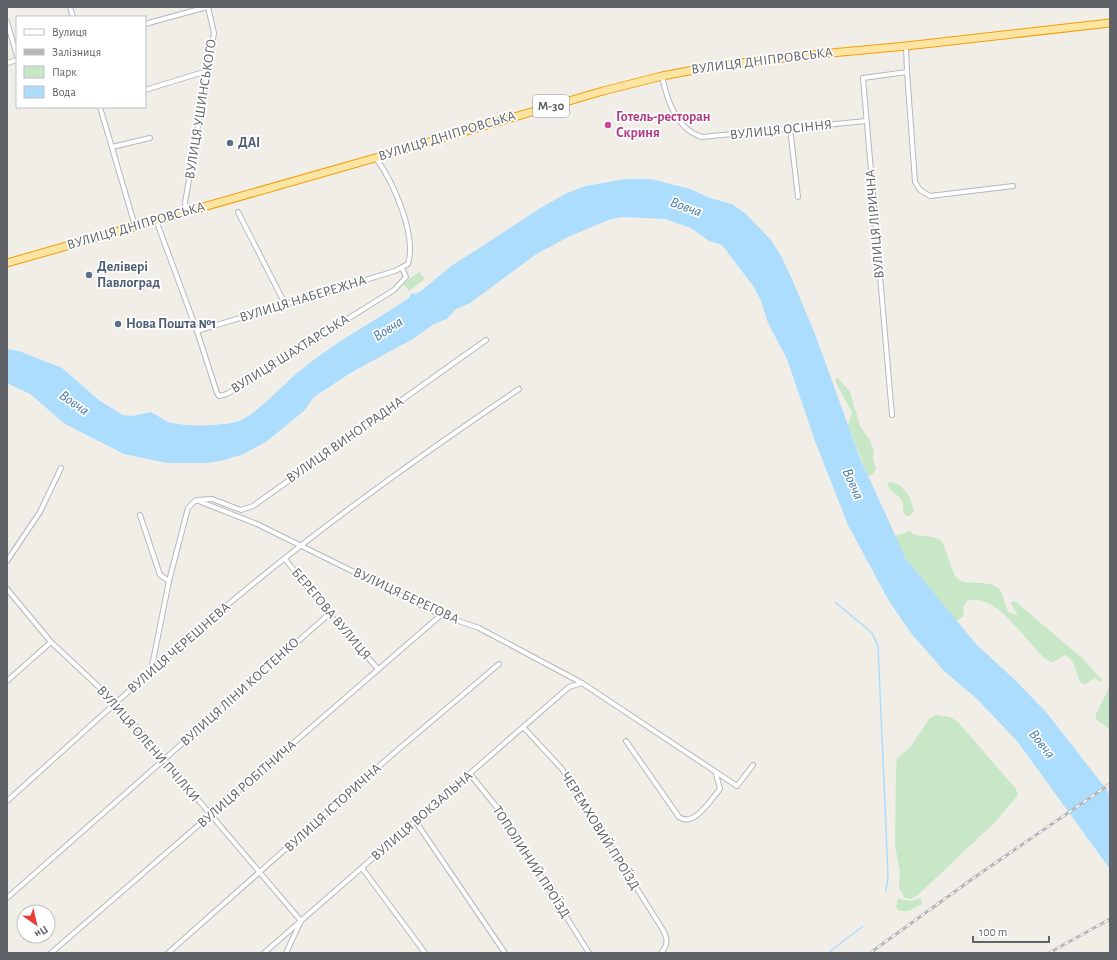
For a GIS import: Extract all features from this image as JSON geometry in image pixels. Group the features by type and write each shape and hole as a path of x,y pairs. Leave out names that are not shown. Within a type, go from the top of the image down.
{"highway":[{"name":"ВУЛИЦЯ ДНІПРОВСЬКА","path":"7,262 376,158 595,93 688,70 791,56 906,46 1110,23"}],"street":[{"path":"146,24 207,7"},
{"name":"ВУЛИЦЯ УШИНСЬКОГО","path":"187,211 185,202 214,33 207,7"},
{"path":"7,22 16,53"},
{"path":"906,46 916,182 920,190 930,196 1013,186"},
{"path":"146,90 207,71"},
{"name":"ВУЛИЦЯ ЛІРИЧНА","path":"892,414 863,78 907,72"},
{"name":"ВУЛИЦЯ ОСІННЯ","path":"662,76 666,97 670,107 686,128 695,135 712,137 866,121"},
{"path":"100,108 135,226"},
{"path":"790,128 798,197"},
{"path":"112,147 150,138"},
{"name":"ВУЛИЦЯ НАБЕРЕЖНА","path":"197,331 402,268 408,264 410,251 407,228 389,178 376,158"},
{"path":"238,212 285,304"},
{"name":"ВУЛИЦЯ ШАХТАРСЬКА","path":"156,220 219,396 223,396 394,290 406,277 402,268"},
{"name":"ВУЛИЦЯ ВИНОГРАДНА","path":"196,500 212,499 241,510 253,506 486,340"},
{"path":"301,547 374,490 519,388"},
{"path":"7,561 40,512 61,468"},
{"path":"151,671 169,580 188,508 196,500"},
{"name":"ВУЛИЦЯ БЕРЕГОВА","path":"196,500 257,524 441,615 479,628 582,683 737,786 753,765"},
{"path":"140,515 160,575 169,580"},
{"name":"ВУЛИЦЯ ЧЕРЕШНЕВА","path":"7,801 151,671 285,558 301,547"},
{"name":"БЕРЕГОВА ВУЛИЦЯ","path":"285,558 329,614 378,669"},
{"name":"ВУЛИЦЯ ОЛЕНИ ПЧІЛКИ","path":"7,589 51,642 116,704 301,921"},
{"name":"ВУЛИЦЯ ЛІНИ КОСТЕНКО","path":"7,898 329,614"},
{"name":"ВУЛИЦЯ РОБІТНИЧА","path":"52,953 441,615"},
{"path":"7,681 51,642"},
{"name":"ВУЛИЦЯ ІСТОРИЧНА","path":"168,953 394,753 499,664"},
{"name":"ВУЛИЦЯ ВОКЗАЛЬНА","path":"264,953 524,728 569,687 582,683"},
{"name":"ЧЕРЕМХОВИЙ ПРОЇЗД","path":"524,728 562,769 663,930 667,940 666,946 661,953"},
{"path":"626,741 679,817 684,820 690,820 700,812 720,789 716,773"},
{"name":"ТОПОЛИНИЙ ПРОЇЗД","path":"470,774 499,810 589,953"},
{"path":"416,822 505,953"},
{"path":"362,868 425,953"},
{"path":"286,953 301,921"}],"green space":[{"path":"419,272 425,279 409,291 403,284"},
{"path":"838,378 850,392 860,426 870,440 874,452 873,459 876,469 872,475 868,476 848,425 852,412 836,383 836,379"},
{"path":"889,482 899,485 909,496 914,511 910,516 906,516 903,510 902,501 889,487 887,484"},
{"path":"910,531 916,535 931,537 941,541 944,545 952,570 958,579 967,582 989,584 999,589 1008,612 1018,616 1011,603 1012,601 1016,602 1082,658 1103,681 1100,682 1095,678 1086,684 1082,684 1074,664 1069,658 1065,655 1053,662 1046,659 1005,615 993,606 980,600 967,601 963,607 964,616 956,621 906,559 895,536"},
{"path":"1110,685 1110,730 1096,719 1096,714"},
{"path":"935,715 950,717 958,722 1016,789 1018,795 995,822 918,895 911,899 905,898 899,888 900,872 895,846 897,759 912,745 929,719"},
{"path":"919,898 922,900 922,904 909,911 899,911 896,907 898,899 912,901"}],"water":[{"name":"Вовча","path":"625,179 651,179 690,189 710,198 732,204 746,214 771,240 781,256 792,279 815,334 860,458 906,559 976,644 1016,681 1046,712 1107,790 1110,797 1110,869 1017,741 976,698 944,671 911,633 889,601 848,525 815,441 787,359 768,323 761,301 754,287 722,245 709,241 691,228 665,219 623,217 611,219 570,236 535,255 470,303 456,309 447,319 434,324 413,339 352,372 314,397 305,410 266,442 241,455 220,461 207,463 167,463 124,454 65,424 30,394 7,383 7,349 19,351 62,368 100,401 123,415 132,416 151,412 169,422 187,425 215,425 239,421 255,411 315,359 354,332 409,298 411,293 415,294 421,291 451,266 542,207 567,193 586,186"}],"waterway":[{"path":"835,602 872,633 878,646 888,875 886,891"},
{"path":"828,953 863,926"}],"railway":[{"path":"870,953 975,877 1110,784"},
{"path":"1049,953 1110,919"}],"place":[{"name":"Готель-ресторан Скриня","path":"608,125"},
{"name":"ДАІ","path":"230,143"},
{"name":"Делівері Павлоград","path":"89,275"},
{"name":"Нова Пошта №1","path":"118,324"}]}
